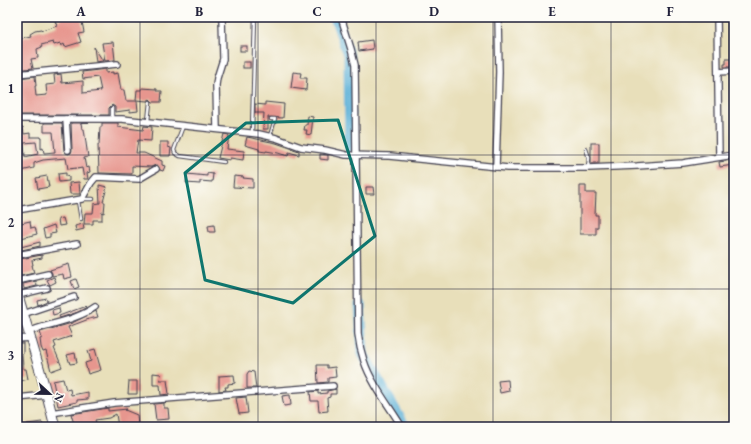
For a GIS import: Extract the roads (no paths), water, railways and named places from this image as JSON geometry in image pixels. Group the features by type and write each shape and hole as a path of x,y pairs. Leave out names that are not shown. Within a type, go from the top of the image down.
{"main road":[{"path":"17,294 47,395 54,427"}],"street":[{"path":"218,129 216,84 223,59 222,17"},
{"path":"341,17 353,45 355,65 358,334 360,348 364,362 371,377 402,427"},
{"path":"496,167 499,72 498,17"},
{"path":"717,17 719,157"},
{"path":"17,74 117,64"},
{"path":"718,72 734,71"},
{"path":"17,119 112,119 148,121 270,136 305,148 325,150 346,155 389,156 496,167 588,168 683,163 734,155"},
{"path":"66,119 68,150"},
{"path":"17,210 80,200 96,178 139,179 156,169"},
{"path":"17,255 76,244"},
{"path":"17,281 48,274"},
{"path":"17,294 47,288"},
{"path":"23,314 74,297"},
{"path":"17,339 88,312 95,307"},
{"path":"52,414 114,403 332,386"},
{"path":"17,398 47,395"}],"lane":[{"path":"252,133 255,17"},
{"path":"148,121 150,102"},
{"path":"112,108 112,119"},
{"path":"270,136 275,119 272,119"},
{"path":"183,126 174,150 175,153 180,156 224,162"},
{"path":"586,149 588,168"},
{"path":"81,219 80,200 93,199"}],"waterway":[{"path":"335,17 349,57 350,149"},
{"path":"360,305 363,354 405,427"}]}
